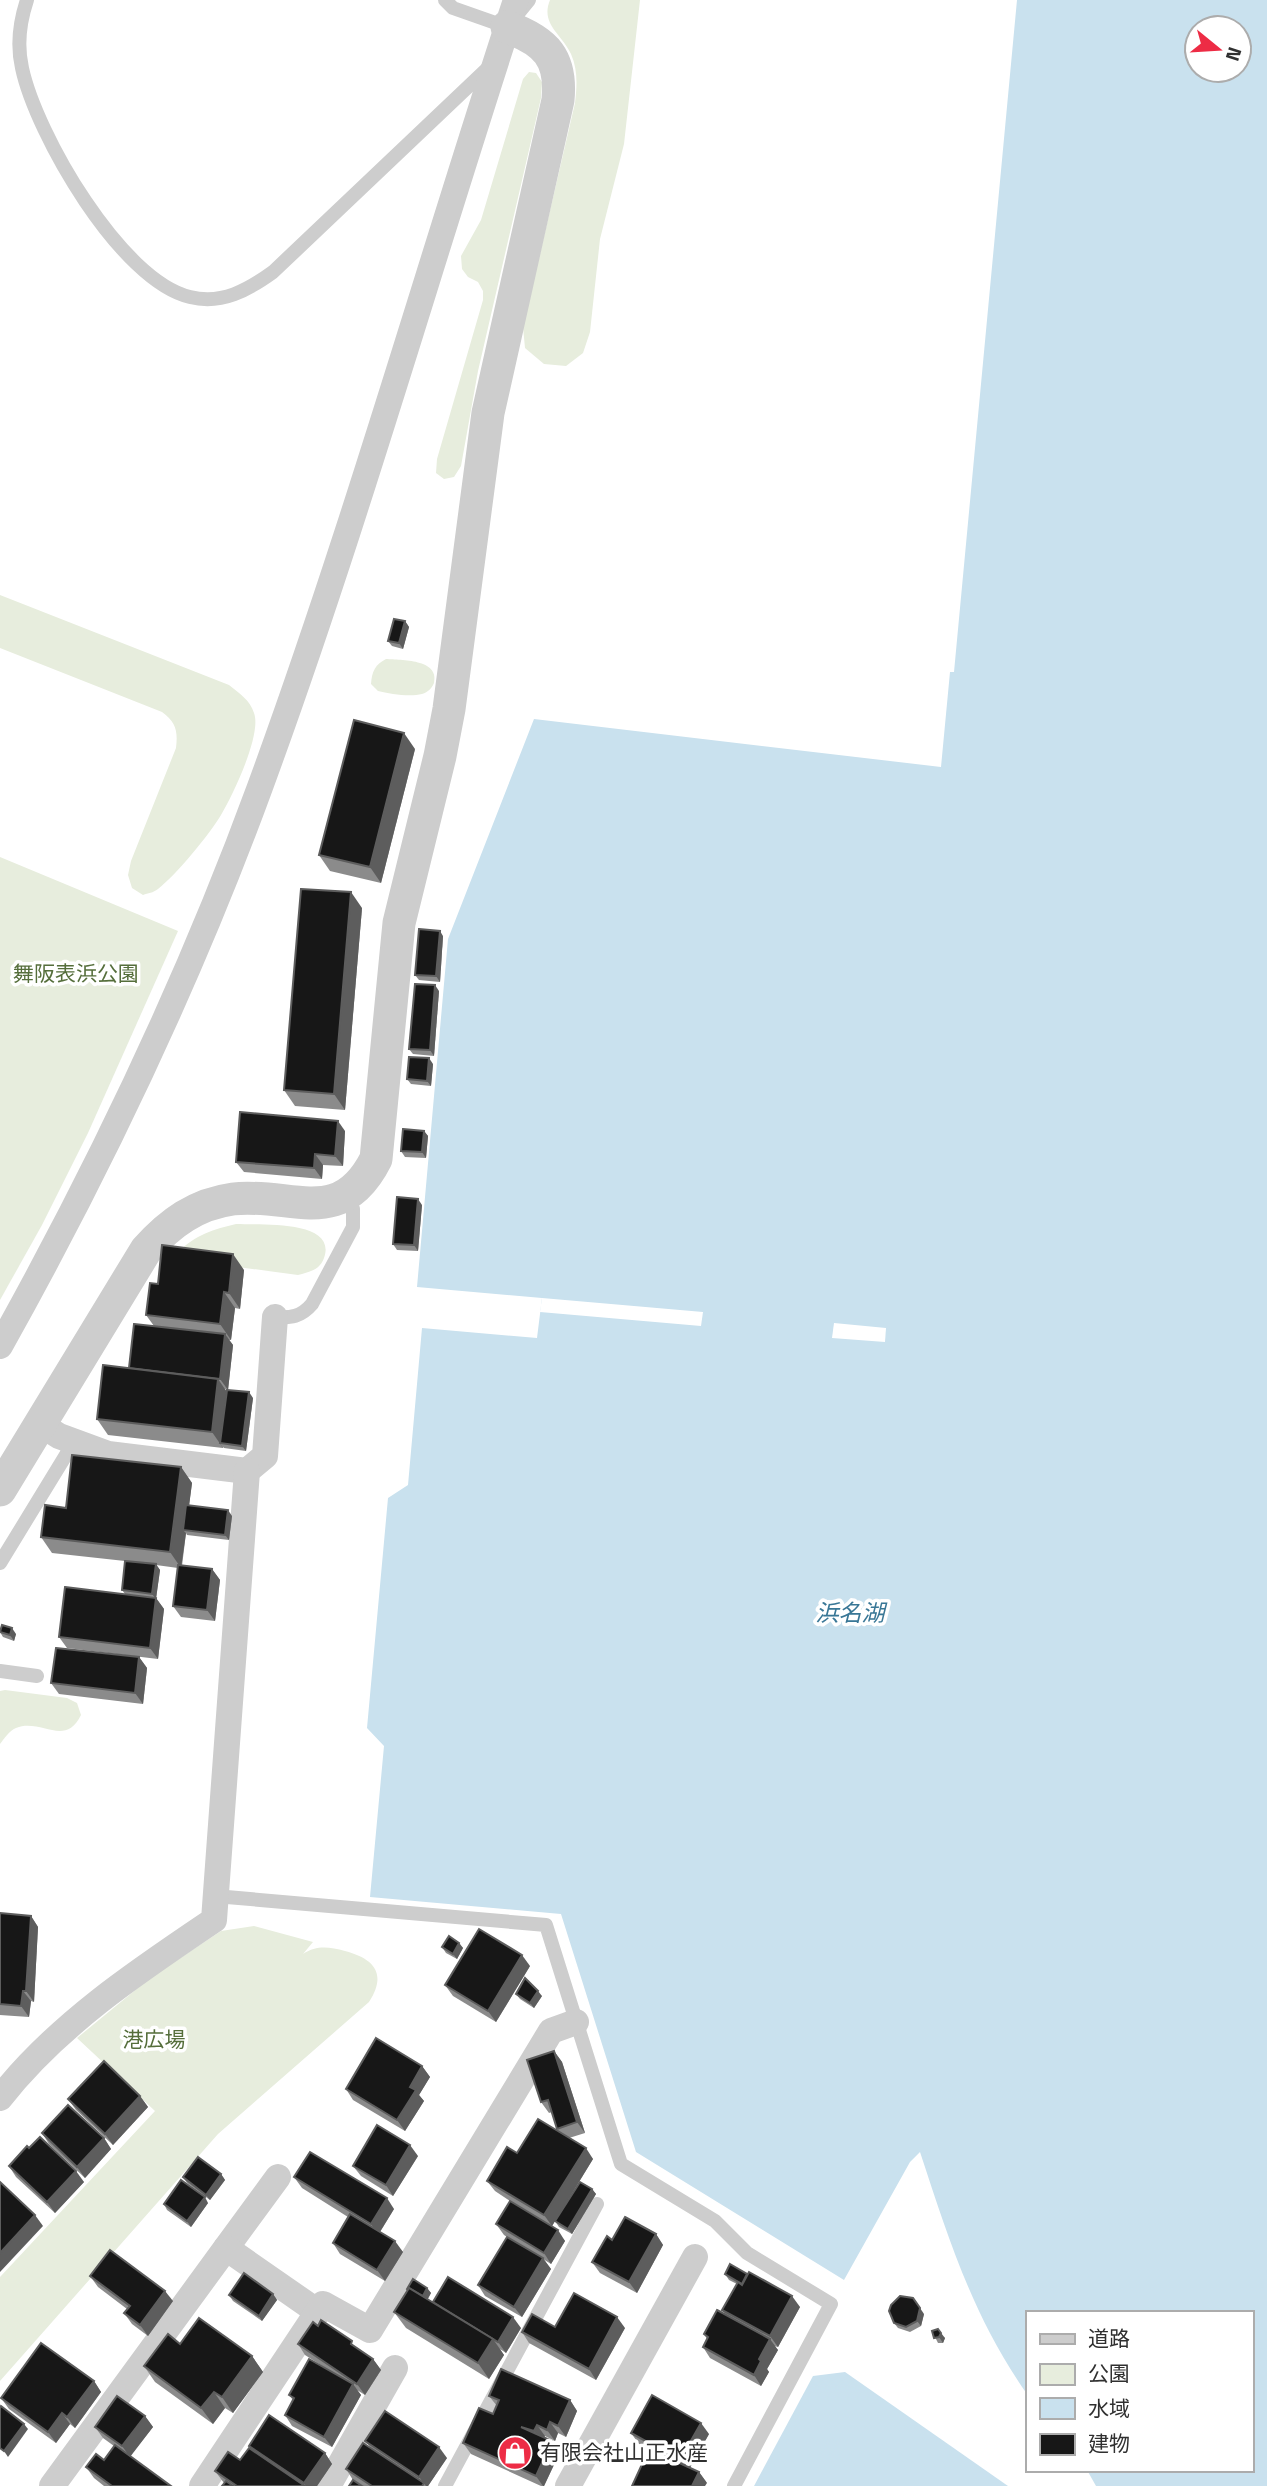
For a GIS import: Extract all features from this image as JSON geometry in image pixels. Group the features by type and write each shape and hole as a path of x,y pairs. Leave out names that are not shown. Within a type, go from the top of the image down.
{"street":[{"path":"0,1346 62,1236 108,1143 195,951 259,790 320,618 511,14"},
{"path":"0,1490 146,1250 163,1230 185,1215 209,1204 234,1199 312,1204 333,1201 346,1195 367,1178 376,1159 399,923 447,721 488,412 558,100 560,80 554,61 542,45 526,34 511,14"},
{"path":"4,2083 143,1968 214,1920 247,1471 265,1456 275,1317"},
{"path":"40,1424 59,1436 108,1454 247,1471"},
{"path":"202,2486 323,2304 370,2330 551,2031 576,2022"},
{"path":"52,2486 278,2177"},
{"path":"226,2248 318,2312"},
{"path":"568,2486 695,2257"},
{"path":"328,2486 395,2368"}],"lane":[{"path":"27,0 19,41 21,66 28,91 56,156 93,215 140,267 163,287 190,298 220,299 249,290 273,272 497,59"},
{"path":"445,0 453,8 511,14 529,0"},
{"path":"275,1317 297,1316 312,1304 353,1227 353,1209 346,1195"},
{"path":"0,1563 66,1455 72,1440"},
{"path":"0,1671 37,1676"},
{"path":"215,1896 546,1925 621,2164 715,2221 747,2253 831,2304 733,2486"},
{"path":"445,2486 597,2204"}],"green space":[{"path":"550,0 640,0 624,144 600,239 590,332 583,353 566,366 544,364 525,348 523,327 576,97 575,66 567,47 550,22"},
{"path":"529,72 536,73 542,82 541,98 478,371 461,466 454,477 444,479 436,473 437,459 483,300 483,291 478,282 468,277 462,269 461,256 481,220 523,79"},
{"path":"0,595 229,685 250,704 254,713 254,735 239,779 226,806 192,854 154,891 143,895 132,888 128,875 131,861 176,748 177,737 173,723 162,712 0,648"},
{"path":"386,659 418,662 431,669 434,683 430,690 417,695 378,691 371,684 372,675 377,666"},
{"name":"舞阪表浜公園","path":"0,857 178,931 88,1133 42,1225 0,1300"},
{"path":"236,1224 277,1225 308,1230 319,1236 325,1245 324,1258 317,1268 298,1275 186,1260 179,1252 198,1237"},
{"path":"0,1691 67,1698 77,1703 81,1715 68,1730 25,1726 9,1733 0,1744"},
{"name":"港広場","path":"254,1926 313,1942 303,1954 313,1949 328,1948 364,1958 371,1963 377,1976 369,2002 218,2134 0,2381 0,2277 155,2111 77,2038 150,1978 221,1931"}],"water":[{"name":"浜名湖","path":"1017,0 1267,0 1267,2486 1096,2486 1088,2472 1253,2472 1253,2311 1026,2311 1026,2392 977,2307 952,2247 920,2152 910,2162 844,2280 636,2152 561,1914 370,1897 384,1746 367,1728 388,1498 408,1485 422,1328 537,1338 542,1298 417,1287 448,939 534,719 941,767 950,672 954,672"},
{"path":"845,2372 1008,2486 754,2486 813,2376"}],"pier":[{"path":"542,1298 703,1312 701,1326 540,1312"},
{"path":"834,1323 886,1328 885,1342 832,1338"}],"building":[{"path":"394,619 405,621 399,643 388,641"},
{"path":"354,720 404,733 370,867 319,855"},
{"path":"301,889 351,892 334,1094 284,1090"},
{"path":"419,929 440,931 436,976 415,975"},
{"path":"415,984 435,985 430,1050 409,1049"},
{"path":"409,1057 429,1058 427,1081 407,1079"},
{"path":"240,1112 338,1121 335,1156 315,1154 314,1168 236,1162"},
{"path":"403,1129 424,1131 422,1152 401,1151"},
{"path":"397,1197 418,1199 414,1245 393,1244"},
{"path":"162,1245 233,1254 229,1293 224,1292 220,1324 146,1315 150,1283 158,1284"},
{"path":"134,1324 225,1334 220,1379 129,1368"},
{"path":"103,1365 218,1379 212,1432 97,1419"},
{"path":"227,1390 249,1392 242,1446 220,1443"},
{"path":"72,1455 181,1467 170,1552 41,1537 45,1505 66,1508"},
{"path":"186,1505 228,1510 225,1535 183,1530"},
{"path":"125,1561 156,1564 152,1594 122,1590"},
{"path":"178,1565 212,1569 207,1610 173,1606"},
{"path":"65,1587 156,1598 150,1648 59,1637"},
{"path":"2,1625 12,1628 10,1635 0,1632"},
{"path":"56,1648 139,1657 135,1693 51,1683"},
{"path":"0,1913 31,1916 26,1991 23,1991 21,2006 0,2004"},
{"path":"479,1929 522,1955 488,2011 445,1985"},
{"path":"449,1936 459,1943 453,1954 442,1947"},
{"path":"525,1978 538,1991 530,2003 516,1994"},
{"path":"376,2038 422,2066 410,2087 416,2090 397,2120 346,2089"},
{"path":"554,2051 577,2122 557,2129 548,2100 541,2102 527,2060"},
{"path":"104,2061 140,2096 105,2134 68,2099"},
{"path":"68,2105 104,2138 77,2167 42,2133"},
{"path":"538,2119 586,2148 544,2215 487,2181 507,2147 517,2153"},
{"path":"377,2125 410,2145 386,2185 353,2166"},
{"path":"40,2137 76,2171 47,2202 9,2166 27,2146 29,2148"},
{"path":"310,2152 387,2198 371,2224 294,2177"},
{"path":"198,2157 221,2174 206,2195 183,2177"},
{"path":"181,2180 205,2197 187,2221 164,2204"},
{"path":"0,2182 35,2215 0,2253"},
{"path":"580,2182 592,2189 568,2229 555,2221"},
{"path":"510,2201 558,2230 544,2253 496,2224"},
{"path":"350,2214 395,2241 377,2270 333,2243"},
{"path":"625,2217 656,2234 629,2282 592,2262 607,2236 612,2240"},
{"path":"507,2237 543,2258 514,2307 478,2285"},
{"path":"110,2250 165,2291 140,2325 124,2313 130,2306 90,2276"},
{"path":"730,2264 747,2274 742,2284 725,2274"},
{"path":"749,2272 792,2296 770,2336 722,2310 738,2282 742,2285"},
{"path":"244,2273 273,2294 259,2316 229,2295"},
{"path":"448,2277 513,2317 498,2342 433,2302"},
{"path":"413,2279 427,2288 423,2296 407,2289"},
{"path":"409,2288 493,2339 478,2363 394,2312"},
{"path":"574,2293 617,2317 589,2369 522,2332 532,2314 555,2327"},
{"path":"900,2296 913,2298 920,2308 917,2321 906,2327 894,2323 889,2311"},
{"path":"717,2310 770,2339 754,2375 703,2347 708,2337 704,2334"},
{"path":"199,2318 252,2356 222,2397 214,2392 201,2408 144,2366 168,2334 180,2344"},
{"path":"321,2320 373,2359 357,2384 298,2344 313,2322 318,2326"},
{"path":"938,2329 941,2333 934,2338 932,2331"},
{"path":"41,2343 94,2381 67,2417 62,2413 48,2432 1,2398"},
{"path":"309,2359 353,2384 324,2437 285,2415 294,2398 289,2395"},
{"path":"501,2369 570,2400 558,2426 550,2422 547,2430 537,2425 534,2431 521,2427 552,2441 536,2476 463,2443 479,2408 493,2414 499,2400 489,2396"},
{"path":"652,2395 701,2423 680,2460 631,2433"},
{"path":"117,2396 145,2416 122,2446 95,2427"},
{"path":"1,2406 24,2424 4,2451 0,2448"},
{"path":"385,2411 439,2447 419,2477 365,2441"},
{"path":"269,2415 325,2453 304,2483 249,2446"},
{"path":"363,2443 424,2483 422,2486 372,2486 346,2469"},
{"path":"115,2445 171,2486 112,2486 86,2467 96,2454 104,2460"},
{"path":"249,2448 305,2486 237,2486 215,2471 228,2452 240,2460"},
{"path":"649,2449 699,2472 692,2486 632,2486"},
{"path":"353,2480 362,2486 349,2486"}],"place":[{"name":"有限会社山正水産","path":"515,2453"}]}
